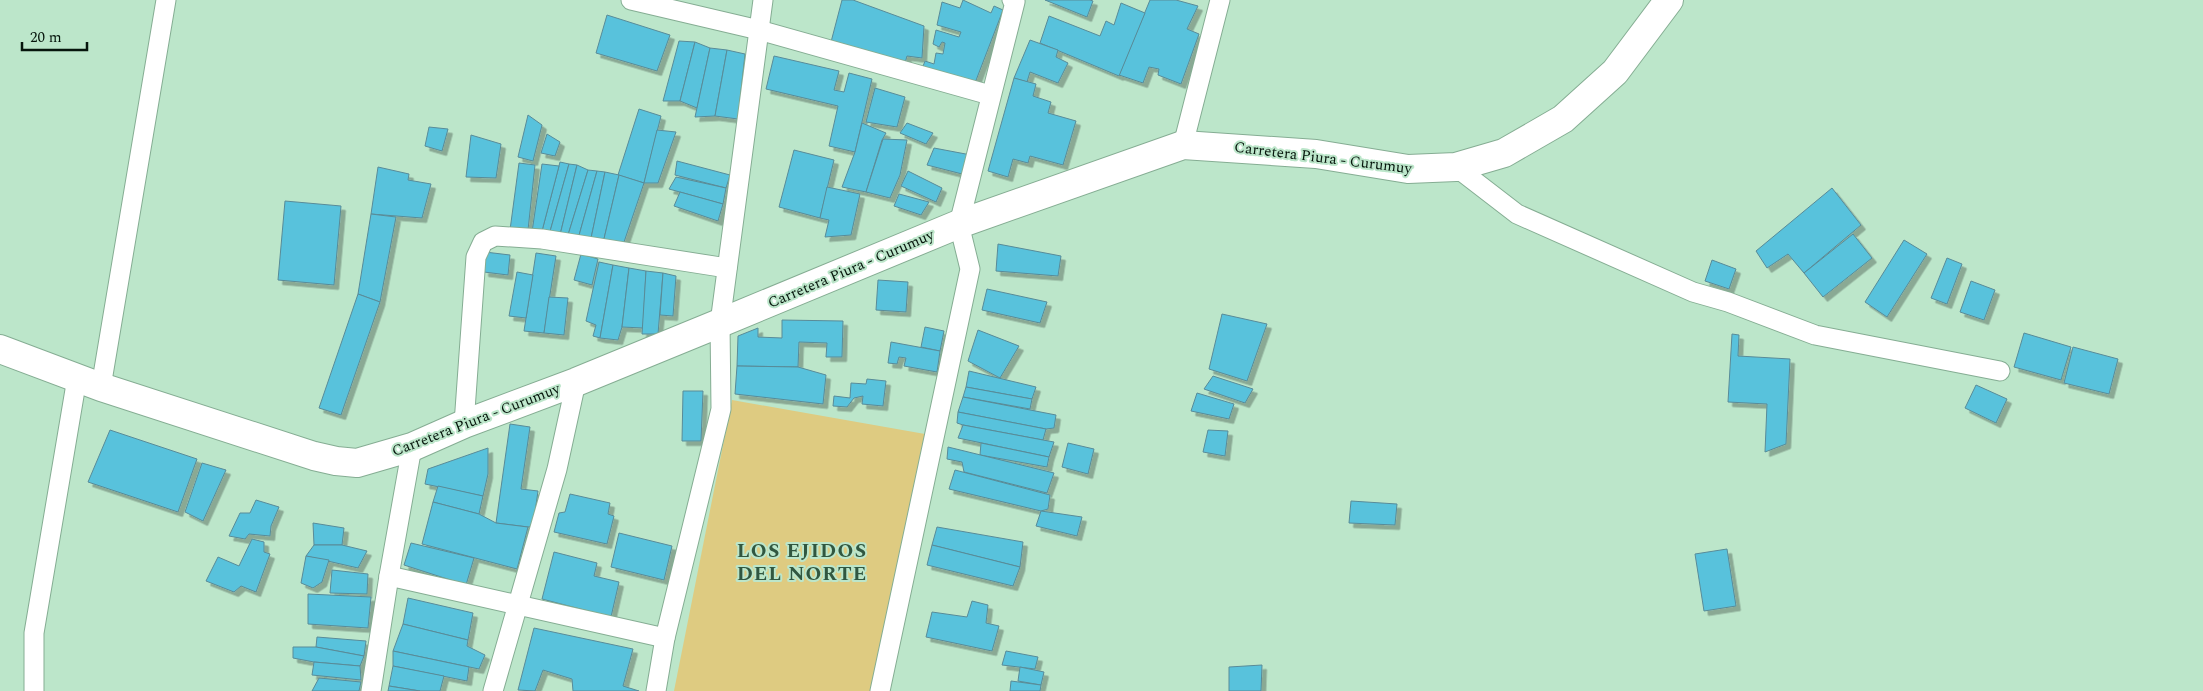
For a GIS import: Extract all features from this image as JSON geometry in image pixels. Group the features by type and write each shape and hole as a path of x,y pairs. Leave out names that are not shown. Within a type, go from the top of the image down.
{"main road":[{"name":"Carretera Piura - Curumuy","path":"0,349 89,383 336,461 357,463 412,447 464,424 576,382 958,224 1183,145 1316,154 1408,169 1456,167 1504,153 1563,119 1615,72 1669,0"}],"street":[{"path":"34,691 34,633 89,383 166,0"},
{"path":"631,0 759,30 990,95"},
{"path":"656,691 665,638 721,410 720,324 763,0"},
{"path":"880,691 970,269 958,224 1015,2 1012,0"},
{"path":"1183,145 1220,0"},
{"path":"1456,167 1518,214 1693,292 1728,302 1815,335 2000,372"},
{"path":"464,424 476,257 483,242 495,236 542,238 727,268"},
{"path":"493,691 557,470 576,382"},
{"path":"371,691 412,447"},
{"path":"389,576 665,638"}],"shaded area":[{"path":"732,400 925,434 874,691 674,691"}],"building":[{"path":"842,0 853,0 924,26 922,58 907,56 905,63 831,42"},
{"path":"963,0 991,13 994,6 1003,10 975,83 922,69 925,61 934,64 936,53 943,54 945,43 942,42 939,47 933,44 936,30 959,37 961,32 937,25 942,2 960,8"},
{"path":"1045,0 1090,0 1093,1 1087,17"},
{"path":"1150,0 1176,0 1198,6 1187,29 1199,34 1181,84 1158,75 1159,69 1149,67 1143,83 1119,75"},
{"path":"1121,3 1145,13 1119,76 1040,43 1049,16 1100,36 1106,21 1114,25"},
{"path":"607,15 670,35 657,71 596,53"},
{"path":"1030,40 1058,50 1056,57 1068,63 1058,83 1030,72 1027,82 1014,78"},
{"path":"679,41 695,42 680,101 663,101"},
{"path":"695,42 710,48 697,108 680,101"},
{"path":"710,48 727,50 715,116 695,117"},
{"path":"727,50 745,54 738,119 715,116"},
{"path":"774,56 839,71 834,90 844,92 849,73 872,79 855,152 829,146 838,106 766,89"},
{"path":"1014,78 1036,84 1033,96 1051,102 1048,113 1076,121 1063,165 1030,156 1028,163 1013,159 1008,177 988,171"},
{"path":"875,88 905,97 897,127 866,122"},
{"path":"639,109 661,116 644,183 618,175"},
{"path":"528,115 542,125 533,161 518,157"},
{"path":"862,123 886,133 882,140 866,192 842,187 855,152"},
{"path":"907,123 933,133 926,144 900,133"},
{"path":"429,127 448,129 442,151 425,146"},
{"path":"657,130 676,132 658,183 644,183"},
{"path":"547,134 560,142 555,156 541,153"},
{"path":"471,135 501,144 496,178 466,177"},
{"path":"883,139 907,140 900,175 890,198 866,192"},
{"path":"934,148 971,155 966,175 927,165"},
{"path":"794,150 834,160 820,218 779,207"},
{"path":"677,161 730,175 726,188 675,175"},
{"path":"560,162 569,164 549,235 542,231"},
{"path":"519,163 535,165 528,230 510,230"},
{"path":"542,164 559,166 542,231 532,232"},
{"path":"569,164 577,165 560,235 549,235"},
{"path":"577,165 588,170 568,235 560,235"},
{"path":"378,167 409,174 408,180 431,184 422,218 371,214"},
{"path":"588,170 597,171 578,239 568,235"},
{"path":"597,171 605,172 590,243 578,239"},
{"path":"908,171 942,188 936,202 901,186"},
{"path":"605,172 619,175 603,243 590,243"},
{"path":"619,175 644,183 623,245 603,243"},
{"path":"676,177 726,188 723,204 669,189"},
{"path":"827,187 860,194 851,235 825,237 829,220 820,218"},
{"path":"1832,188 1861,225 1804,273 1788,254 1767,268 1756,251"},
{"path":"680,192 723,204 718,221 674,206"},
{"path":"899,194 929,202 921,215 894,206"},
{"path":"285,201 341,206 334,285 278,280"},
{"path":"371,214 396,217 380,302 358,294"},
{"path":"1853,234 1872,258 1823,297 1804,273"},
{"path":"1904,240 1927,254 1887,317 1865,302"},
{"path":"998,244 1061,256 1058,276 996,271"},
{"path":"485,252 510,255 508,275 484,272"},
{"path":"536,253 556,256 544,333 524,331"},
{"path":"581,254 598,259 592,285 574,280"},
{"path":"1947,258 1962,264 1947,304 1931,298"},
{"path":"1712,260 1736,269 1729,289 1705,281"},
{"path":"599,262 613,265 600,338 593,336 596,325 586,321"},
{"path":"613,265 629,268 622,327 618,340 600,338"},
{"path":"629,268 646,271 643,328 622,327"},
{"path":"646,271 663,273 658,334 642,334"},
{"path":"517,272 533,275 526,318 509,316"},
{"path":"663,273 676,276 673,316 660,315"},
{"path":"878,280 908,282 906,312 876,310"},
{"path":"1971,281 1995,290 1984,320 1960,312"},
{"path":"987,289 1047,302 1040,323 982,310"},
{"path":"358,294 380,302 341,415 319,408"},
{"path":"549,297 568,298 564,335 544,333"},
{"path":"1222,314 1267,324 1247,381 1209,369"},
{"path":"782,320 843,321 842,357 826,357 827,343 799,342 798,367 737,366 738,336 758,328 758,337 782,338"},
{"path":"925,327 944,331 940,351 921,347"},
{"path":"978,330 1019,346 1000,378 968,361"},
{"path":"2024,333 2071,347 2061,380 2014,367"},
{"path":"1732,334 1739,335 1738,356 1790,359 1786,444 1765,452 1767,404 1728,402"},
{"path":"891,342 940,351 937,372 904,366 906,358 899,357 897,364 888,363"},
{"path":"2073,347 2118,359 2109,394 2064,383"},
{"path":"737,366 798,367 826,375 823,404 735,394"},
{"path":"969,371 1036,387 1032,399 966,387"},
{"path":"1213,376 1253,389 1245,403 1204,389"},
{"path":"867,379 886,381 883,406 862,404 863,396 854,398 847,407 833,406 834,396 850,398 851,383 866,384"},
{"path":"1976,385 2007,399 1996,423 1965,408"},
{"path":"966,387 1032,399 1030,409 963,397"},
{"path":"683,391 703,391 701,441 682,441"},
{"path":"1197,393 1234,404 1229,419 1191,411"},
{"path":"963,397 1056,415 1054,428 1046,429 958,412"},
{"path":"958,412 1046,429 1043,440 963,425 957,423"},
{"path":"510,424 530,427 521,489 538,491 533,526 528,527 496,523"},
{"path":"963,425 1054,442 1049,457 958,438"},
{"path":"110,430 197,459 178,512 88,482"},
{"path":"1208,430 1228,431 1225,456 1203,452"},
{"path":"981,443 1049,457 1047,467 980,455"},
{"path":"1068,443 1094,449 1088,474 1062,467"},
{"path":"948,447 1054,473 1047,493 964,472 962,462 947,459"},
{"path":"488,448 488,474 483,496 425,484 428,469"},
{"path":"202,463 226,470 203,521 185,512"},
{"path":"955,470 1050,495 1048,509 1041,511 949,489"},
{"path":"438,486 483,496 479,514 433,502"},
{"path":"570,494 610,503 608,514 614,516 607,544 554,532 559,513 565,512"},
{"path":"256,500 279,507 271,526 270,536 249,534 245,539 229,536 240,513 250,513"},
{"path":"1351,501 1397,504 1395,525 1349,523"},
{"path":"433,502 479,514 496,523 528,527 517,569 422,544"},
{"path":"1041,511 1082,517 1077,536 1036,526"},
{"path":"313,523 344,528 342,545 314,545"},
{"path":"937,527 1023,542 1020,567 932,545"},
{"path":"619,533 672,546 664,580 611,567"},
{"path":"252,539 264,542 264,552 270,554 256,592 241,586 234,592 206,581 218,557 239,566"},
{"path":"411,543 474,558 466,585 404,565"},
{"path":"314,545 342,545 367,551 358,568 306,556"},
{"path":"932,545 1020,567 1013,586 927,565"},
{"path":"1727,549 1736,606 1704,611 1695,554"},
{"path":"554,552 597,563 594,576 619,582 611,617 542,599"},
{"path":"306,556 329,560 322,582 313,588 301,583"},
{"path":"332,570 368,574 367,594 330,593"},
{"path":"308,594 371,597 368,628 308,624"},
{"path":"408,598 473,613 468,640 403,624"},
{"path":"972,601 988,605 986,623 999,626 992,651 926,637 932,612 967,617"},
{"path":"403,624 468,640 467,646 485,655 479,669 393,651"},
{"path":"534,628 633,649 623,686 639,691 573,691 572,679 543,670 535,691 518,690"},
{"path":"317,637 366,641 364,656 316,647"},
{"path":"293,647 316,647 364,656 360,666 314,662 293,658"},
{"path":"393,651 469,667 467,681 393,666"},
{"path":"1006,651 1038,657 1035,669 1002,665"},
{"path":"314,662 360,666 361,680 312,675"},
{"path":"1262,665 1261,691 1229,691 1229,667"},
{"path":"393,666 444,676 440,691 420,691 389,686"},
{"path":"1020,667 1044,672 1041,685 1018,681"},
{"path":"319,678 361,682 359,691 312,691"},
{"path":"1011,681 1041,685 1040,691 1010,691"},
{"path":"389,686 420,691 388,691"}],"district":[{"name":"LOS EJIDOS DEL NORTE","path":"802,562"}]}
